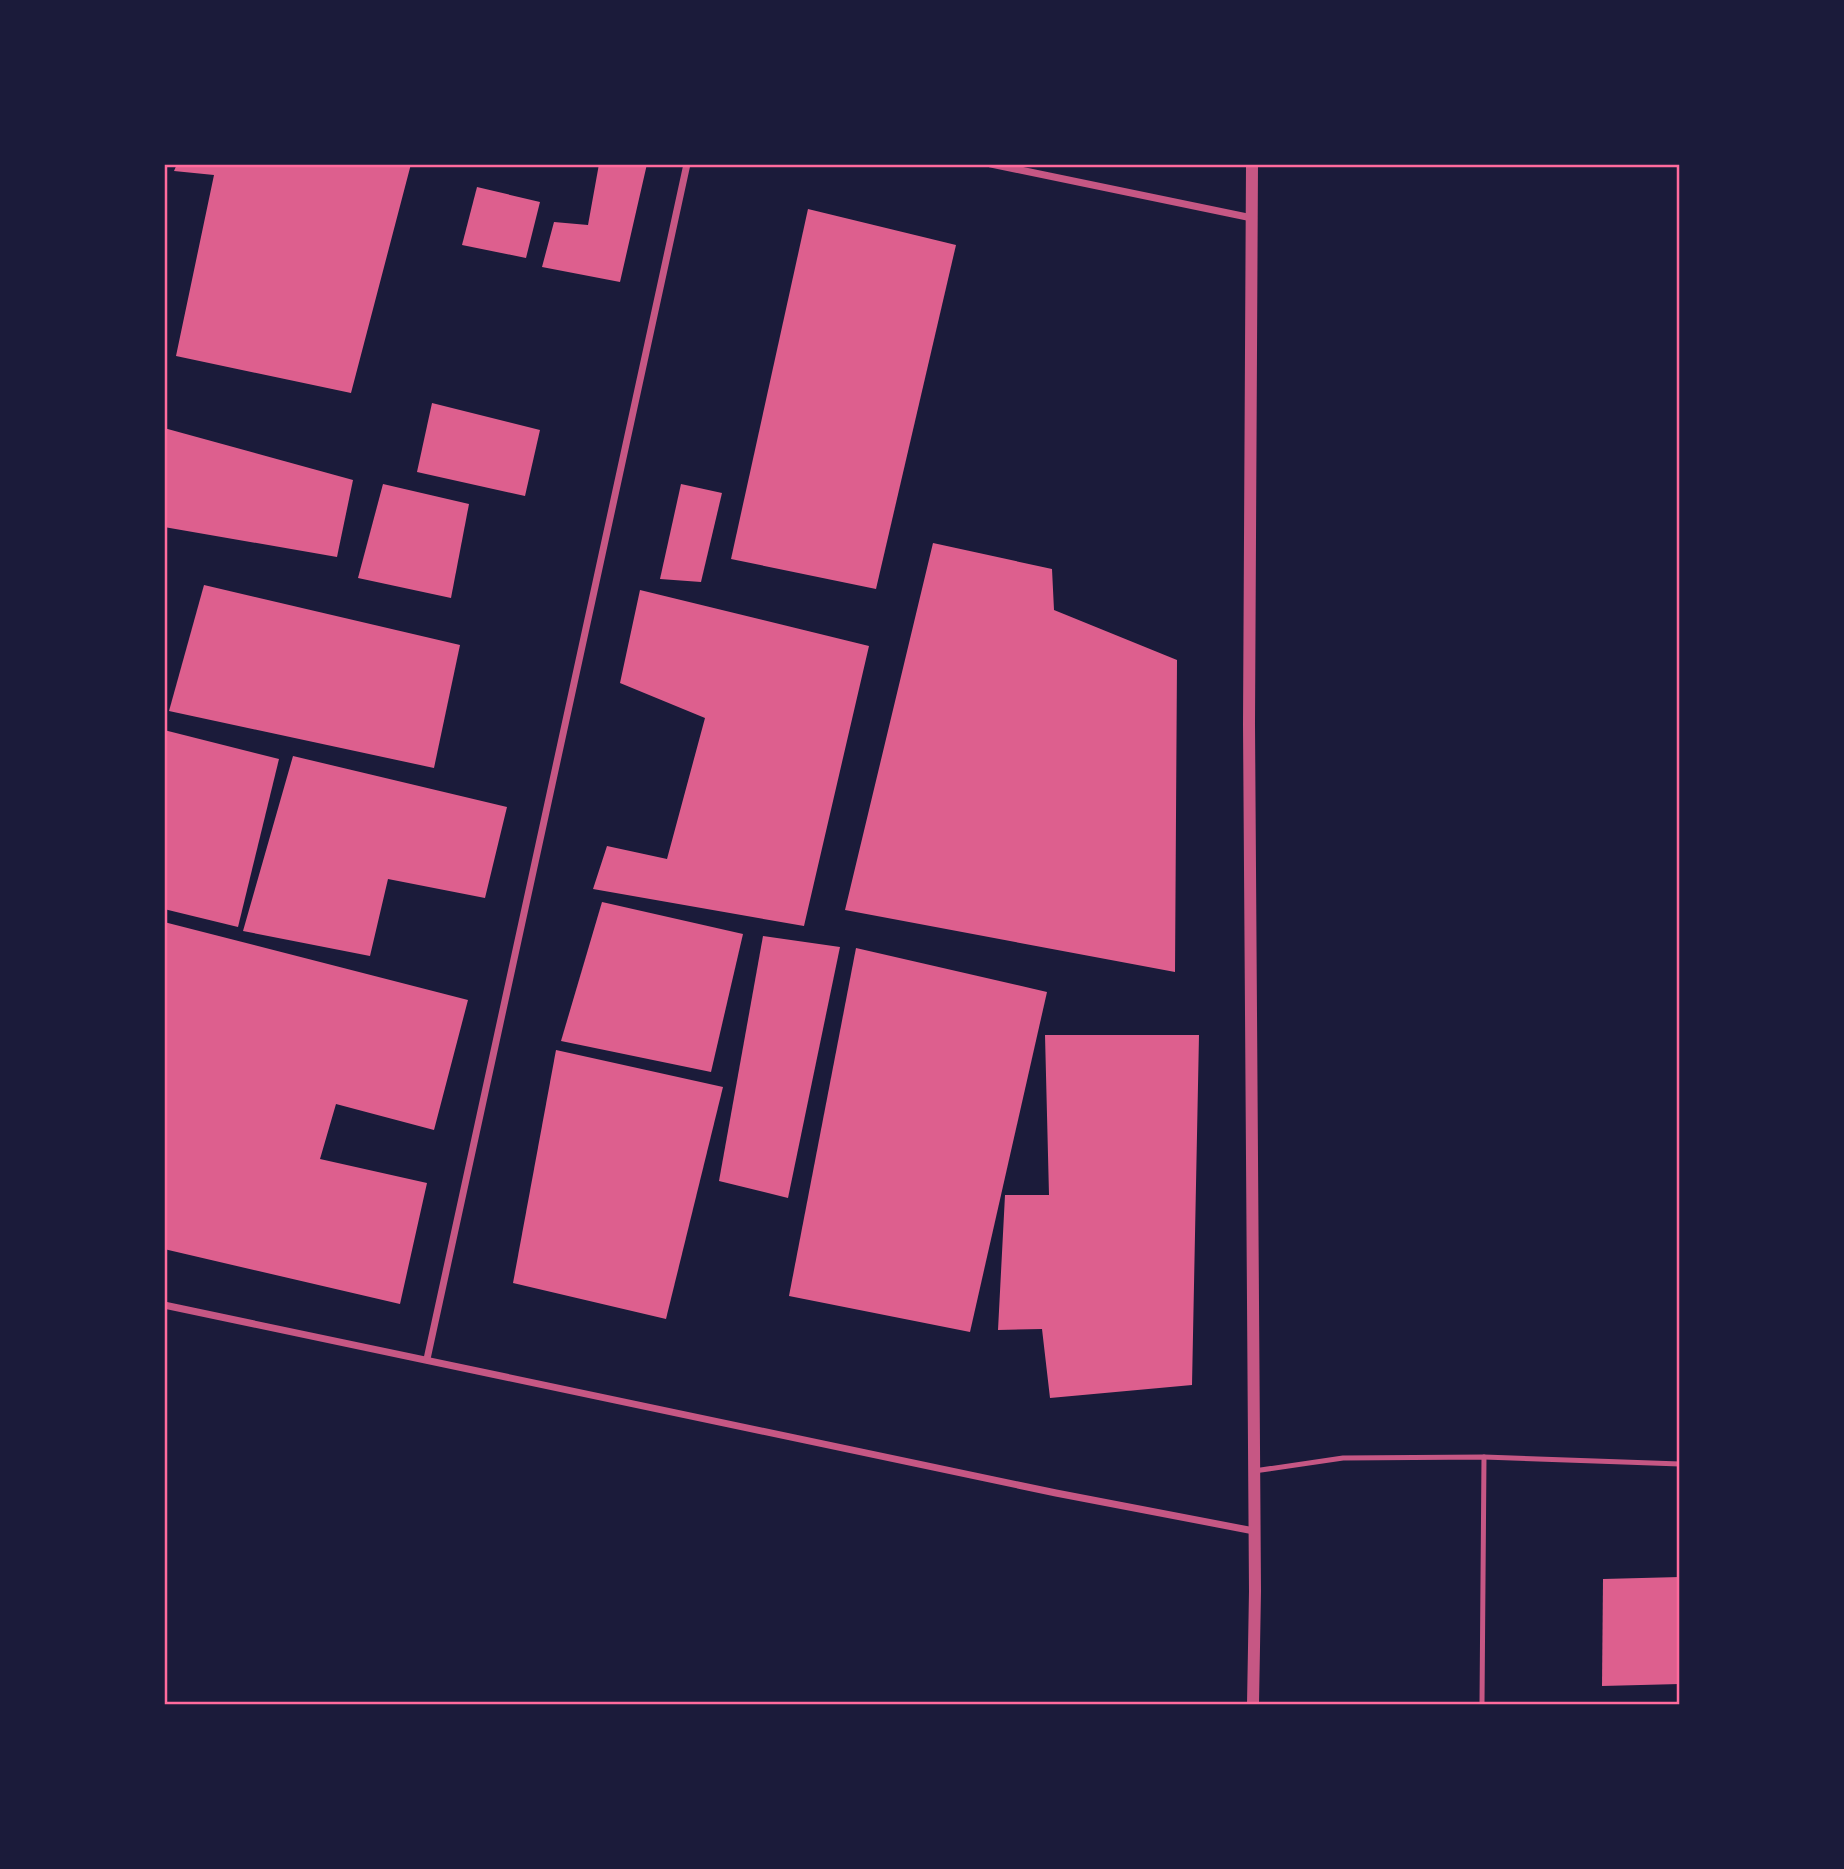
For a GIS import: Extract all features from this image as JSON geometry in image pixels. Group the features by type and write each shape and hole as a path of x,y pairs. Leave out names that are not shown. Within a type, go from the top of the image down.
{"street":[{"path":"427,1359 687,164"},
{"path":"991,164 1252,218"},
{"path":"1252,164 1249,738 1254,1471 1252,1704"},
{"path":"164,1305 1056,1493 1254,1531"}],"lane":[{"path":"1254,1471 1343,1458 1484,1457 1679,1464"},
{"path":"1482,1704 1484,1457"}],"building":[{"path":"177,164 411,164 351,393 176,356 214,175 174,171"},
{"path":"599,164 647,164 620,282 542,267 554,222 588,225"},
{"path":"477,187 540,202 526,258 462,245"},
{"path":"808,209 956,245 876,589 731,559"},
{"path":"432,403 540,430 525,496 417,472"},
{"path":"164,428 353,480 337,557 164,527"},
{"path":"383,484 469,504 451,598 358,578"},
{"path":"681,484 722,493 701,582 660,579"},
{"path":"933,543 1052,569 1054,610 1177,660 1175,972 845,910"},
{"path":"204,585 460,645 434,768 169,711"},
{"path":"640,590 869,646 804,926 593,889 607,846 667,859 705,718 620,683"},
{"path":"164,730 279,759 238,927 164,909"},
{"path":"293,756 507,807 485,898 388,879 370,956 243,931"},
{"path":"602,902 743,934 711,1072 561,1041"},
{"path":"164,922 468,1000 434,1130 336,1104 320,1159 427,1183 400,1304 164,1249"},
{"path":"763,936 840,947 788,1198 719,1181"},
{"path":"856,948 1047,992 970,1332 789,1296"},
{"path":"1045,1035 1199,1035 1192,1385 1050,1398 1042,1329 998,1330 1005,1195 1049,1195"},
{"path":"556,1050 723,1087 666,1319 513,1283"},
{"path":"1680,1577 1680,1684 1602,1686 1603,1579"}]}
